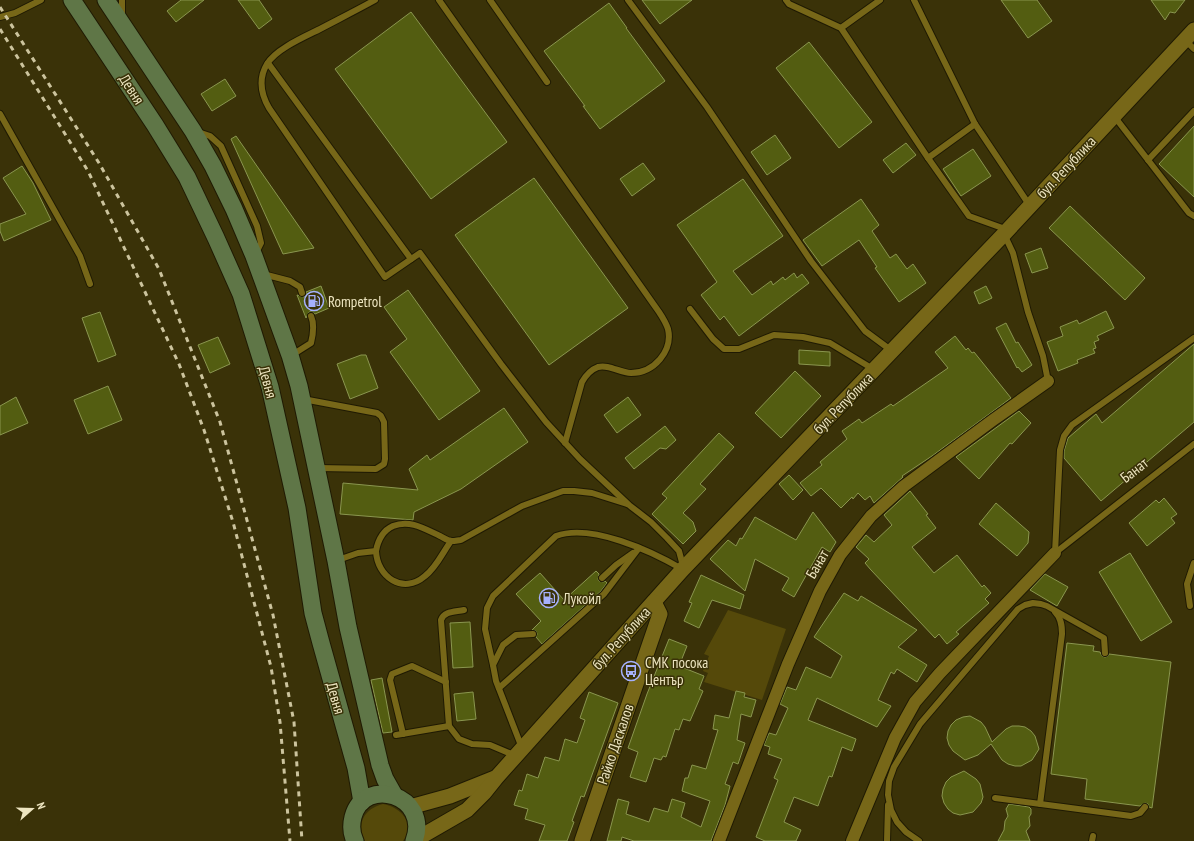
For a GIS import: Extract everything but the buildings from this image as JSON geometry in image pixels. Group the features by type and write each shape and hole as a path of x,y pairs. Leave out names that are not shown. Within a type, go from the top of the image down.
{"main road":[{"name":"Девня","path":"72,0 155,125 187,177 241,294 270,387 297,508 313,613 356,768 362,802"},
{"name":"Девня","path":"106,0 193,131 213,166 261,274 290,355 317,468 348,627 380,765 385,779 394,795"},
{"path":"355,841 351,825 354,812 362,802 371,796 383,794 394,795 403,800 410,807 416,817 417,829 414,840"}],"street":[{"name":"бул. Република","path":"414,840 467,810 484,794 519,752 684,569 1006,232 1114,116 1191,40"},
{"name":"Банат","path":"719,841 788,664 820,591 840,555 871,516 904,486 1048,381"},
{"name":"Банат","path":"852,841 895,738 916,702 940,673 1055,553"},
{"name":"Райко Даскалов","path":"582,841 660,614 654,602"},
{"name":"бул. Република","path":"410,807 450,796 496,778"}],"lane":[{"path":"0,17 15,13 41,0"},
{"path":"121,23 122,0"},
{"path":"375,0 295,42 274,56 263,72 261,85 263,98 385,277 420,253 501,364 546,422 580,459 629,505 652,522 679,551 684,569"},
{"path":"439,0 665,320 668,329 666,350 658,362 647,370 632,373 604,367 597,368 587,374 582,382 565,443"},
{"path":"490,0 548,82"},
{"path":"628,0 707,107 811,261 864,331 892,352"},
{"path":"786,0 789,4 840,28 969,216 1006,232 1028,312 1043,356 1048,381"},
{"path":"840,28 880,0"},
{"path":"914,0 974,124 1030,206"},
{"path":"268,63 411,259"},
{"path":"1148,160 1194,111"},
{"path":"0,114 39,189 80,256 90,284"},
{"path":"1114,116 1189,214 1194,216"},
{"path":"928,158 974,124"},
{"path":"261,274 290,281 300,286 302,293"},
{"path":"690,309 713,339 724,349 739,349 774,335 803,337 830,343 874,370"},
{"path":"290,355 311,343 313,336 313,320 311,316"},
{"path":"1055,553 1060,450 1064,436 1072,425 1194,338"},
{"path":"301,399 377,413 382,416 384,422 385,458 382,466 376,469 317,468"},
{"name":"Банат","path":"1055,553 1194,444"},
{"path":"451,541 426,576 418,582 410,584 394,582 382,572 378,565 376,551 378,542 390,527 398,524 407,523 416,525 451,541 462,540 522,506 563,491 592,493 629,505"},
{"path":"519,752 499,688 486,629 487,608 492,596 556,536 566,532 578,532 618,540 660,556 684,569"},
{"path":"602,578 616,565 640,548"},
{"path":"499,688 604,594 640,548"},
{"path":"336,561 358,553 376,551"},
{"path":"1190,606 1187,584 1194,563"},
{"path":"887,841 889,781 894,767 920,724 1018,609 1033,603 1041,604 1052,609 1104,638 1105,653"},
{"path":"1040,804 1062,634 1062,624 1052,609"},
{"path":"464,610 447,614 442,618 449,726 459,738 472,744 490,745 519,752"},
{"path":"493,665 503,645 516,635 533,634"},
{"path":"403,734 390,680 392,674 412,666 446,682"},
{"path":"396,736 449,726"},
{"path":"888,795 891,810 897,822 906,832 920,841"},
{"path":"995,798 1131,816 1140,813 1145,807"}],"shaded area":[{"path":"728,610 786,629 762,700 704,682 708,673 703,671 709,656 704,654"},
{"path":"383,804 396,809 405,817 408,828 407,835 403,841 365,841 361,828 364,818 371,809"}],"railway":[{"path":"0,7 99,163 159,269 220,422 273,615 294,722 302,841"},
{"path":"0,29 88,171 179,364 204,430 233,522 271,667 280,722 290,841"}],"place":[{"name":"Rompetrol","path":"314,301"},
{"name":"Лукойл","path":"549,598"},
{"name":"СМК посока Център","path":"631,671"}]}
